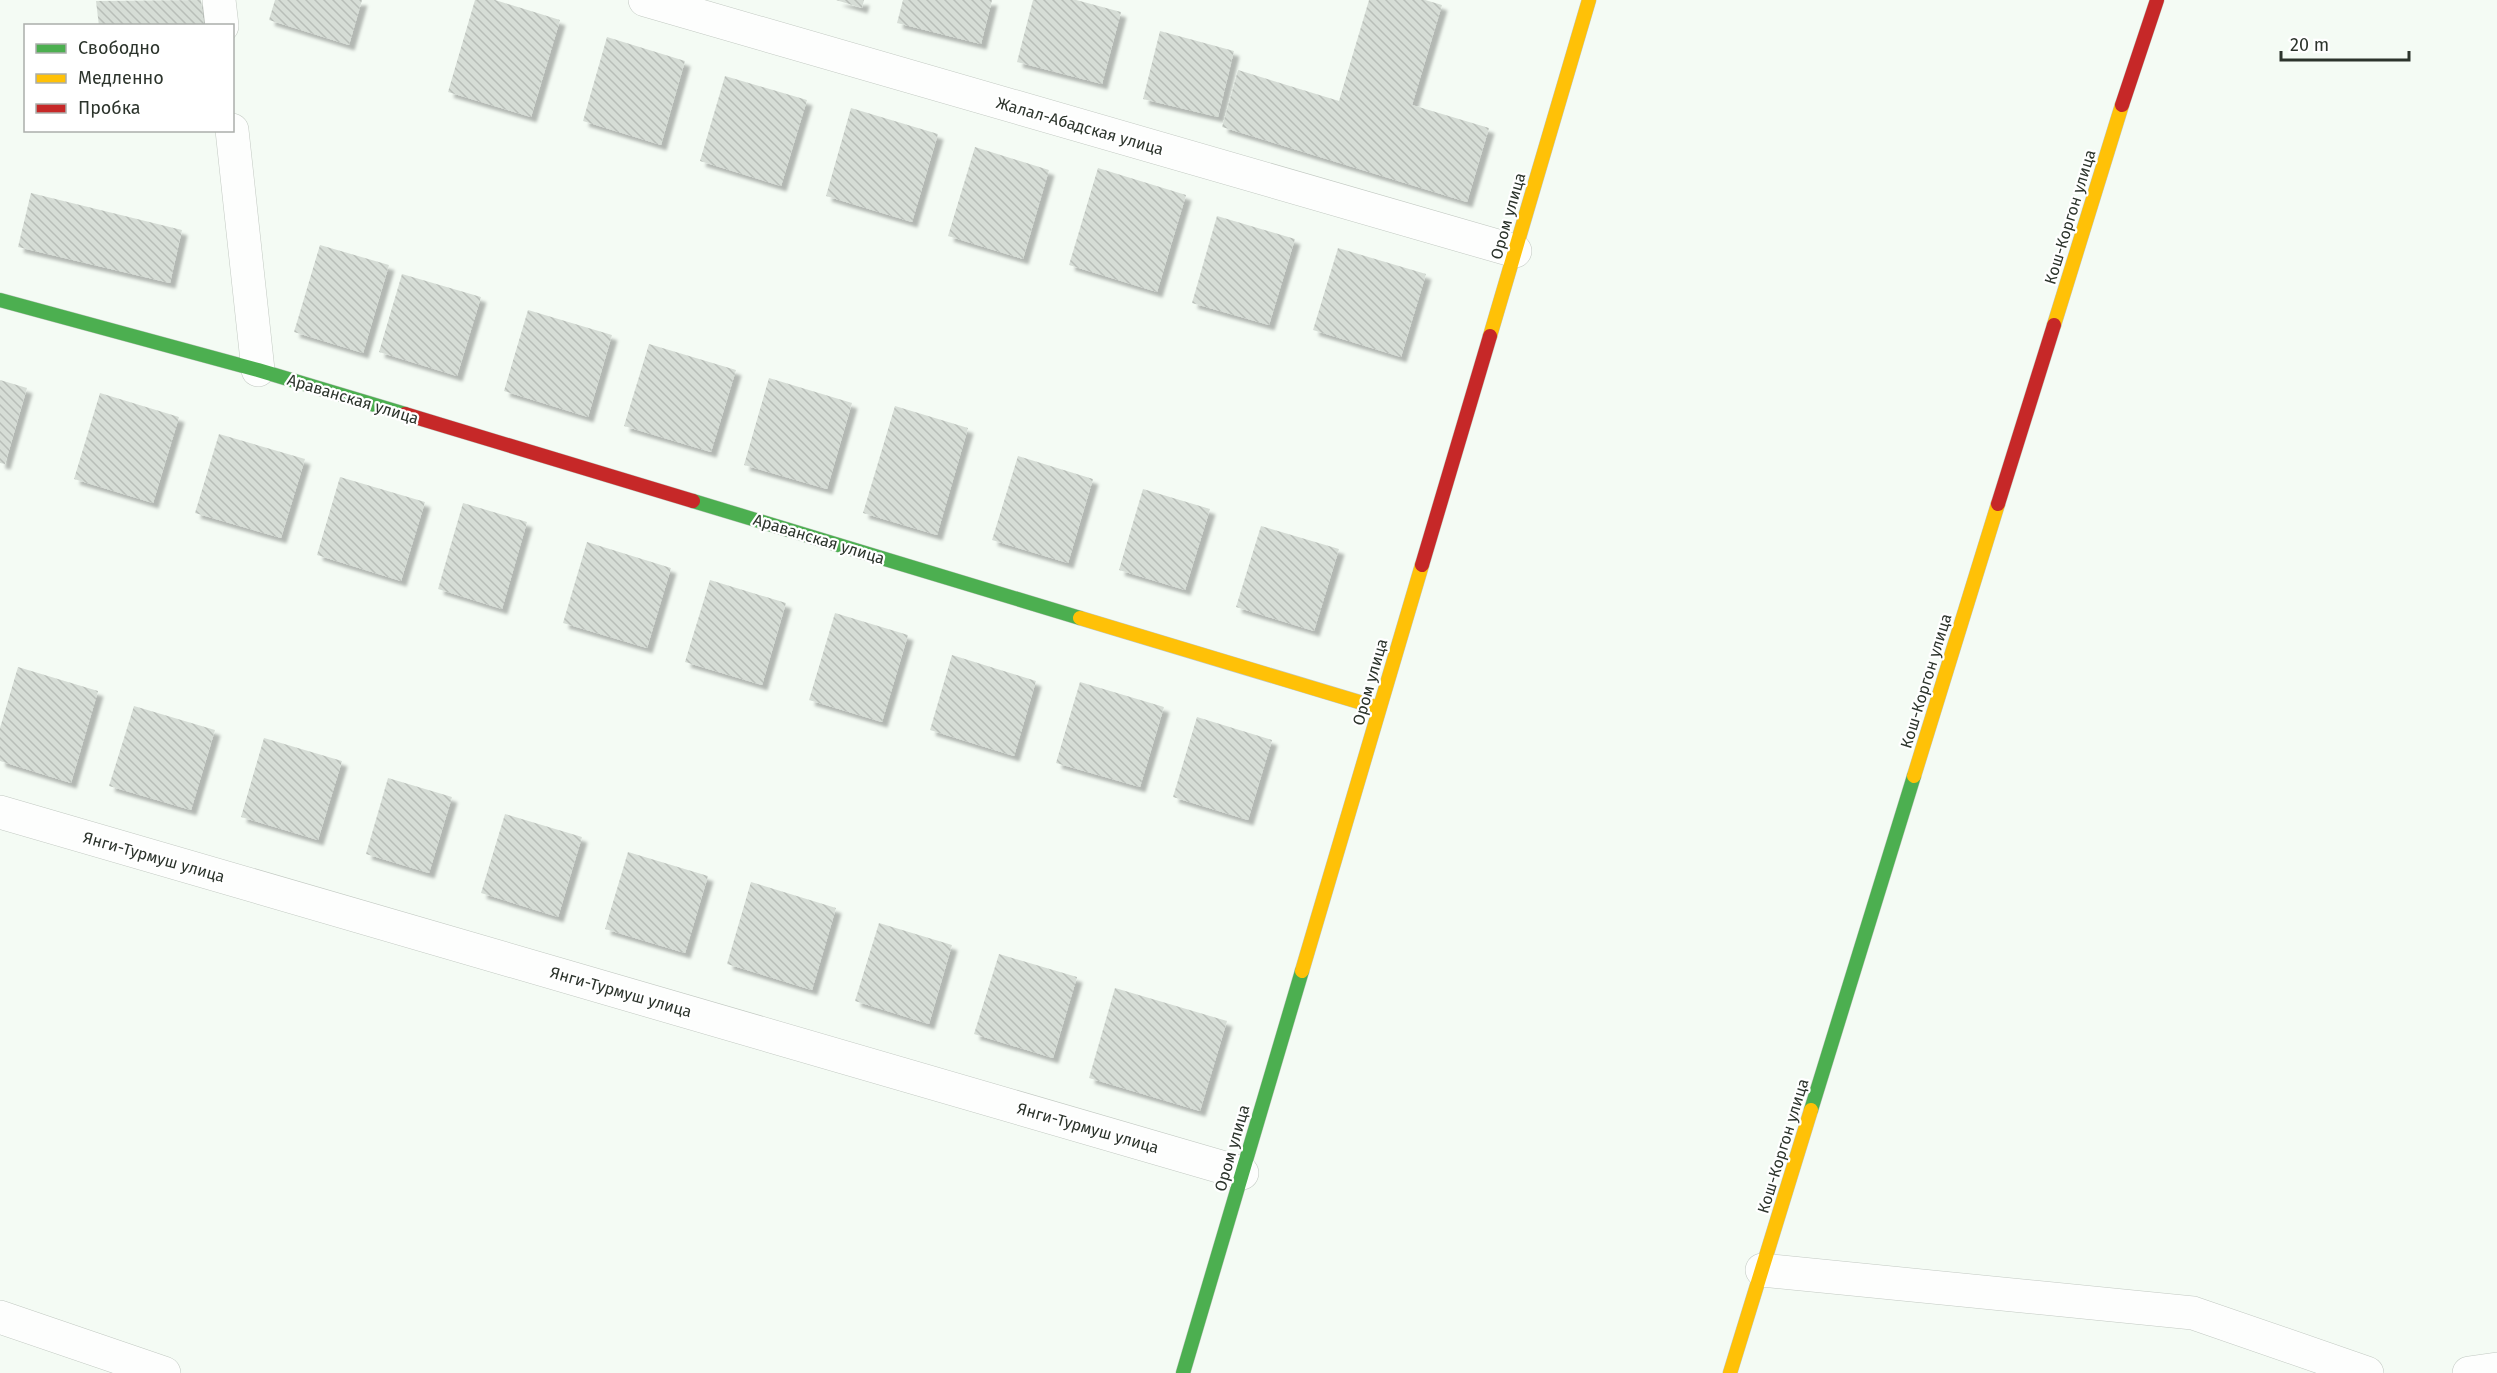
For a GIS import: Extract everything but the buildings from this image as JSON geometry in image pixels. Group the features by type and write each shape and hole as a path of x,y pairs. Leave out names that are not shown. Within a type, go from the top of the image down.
{"street":[{"path":"219,0 222,24"},
{"name":"Жалал-Абадская улица","path":"645,0 1515,251"},
{"name":"Ором улица","path":"1182,1373 1589,0"},
{"name":"Кош-Коргон улица","path":"1730,1373 2127,88 2157,0"},
{"path":"232,132 258,370"},
{"name":"Араванская улица","path":"0,300 258,370 1379,708"},
{"name":"Янги-Турмуш улица","path":"0,812 1242,1173"},
{"path":"1762,1270 2193,1313 2367,1373"},
{"path":"0,1317 164,1373"},
{"path":"2469,1373 2497,1369"}],"traffic: fast":[{"path":"0,300 258,370 405,414"},
{"path":"693,501 1080,618"},
{"path":"1811,1110 1914,776"},
{"path":"1183,1373 1302,971"}],"traffic: slow":[{"path":"1490,336 1589,0"},
{"path":"2054,325 2122,105"},
{"path":"1914,776 1998,504"},
{"path":"1302,971 1422,565"},
{"path":"1080,618 1379,708"},
{"path":"1730,1373 1811,1110"}],"traffic: jam":[{"path":"2122,105 2157,0"},
{"path":"1998,504 2054,325"},
{"path":"1422,565 1490,336"},
{"path":"405,414 693,501"}]}
